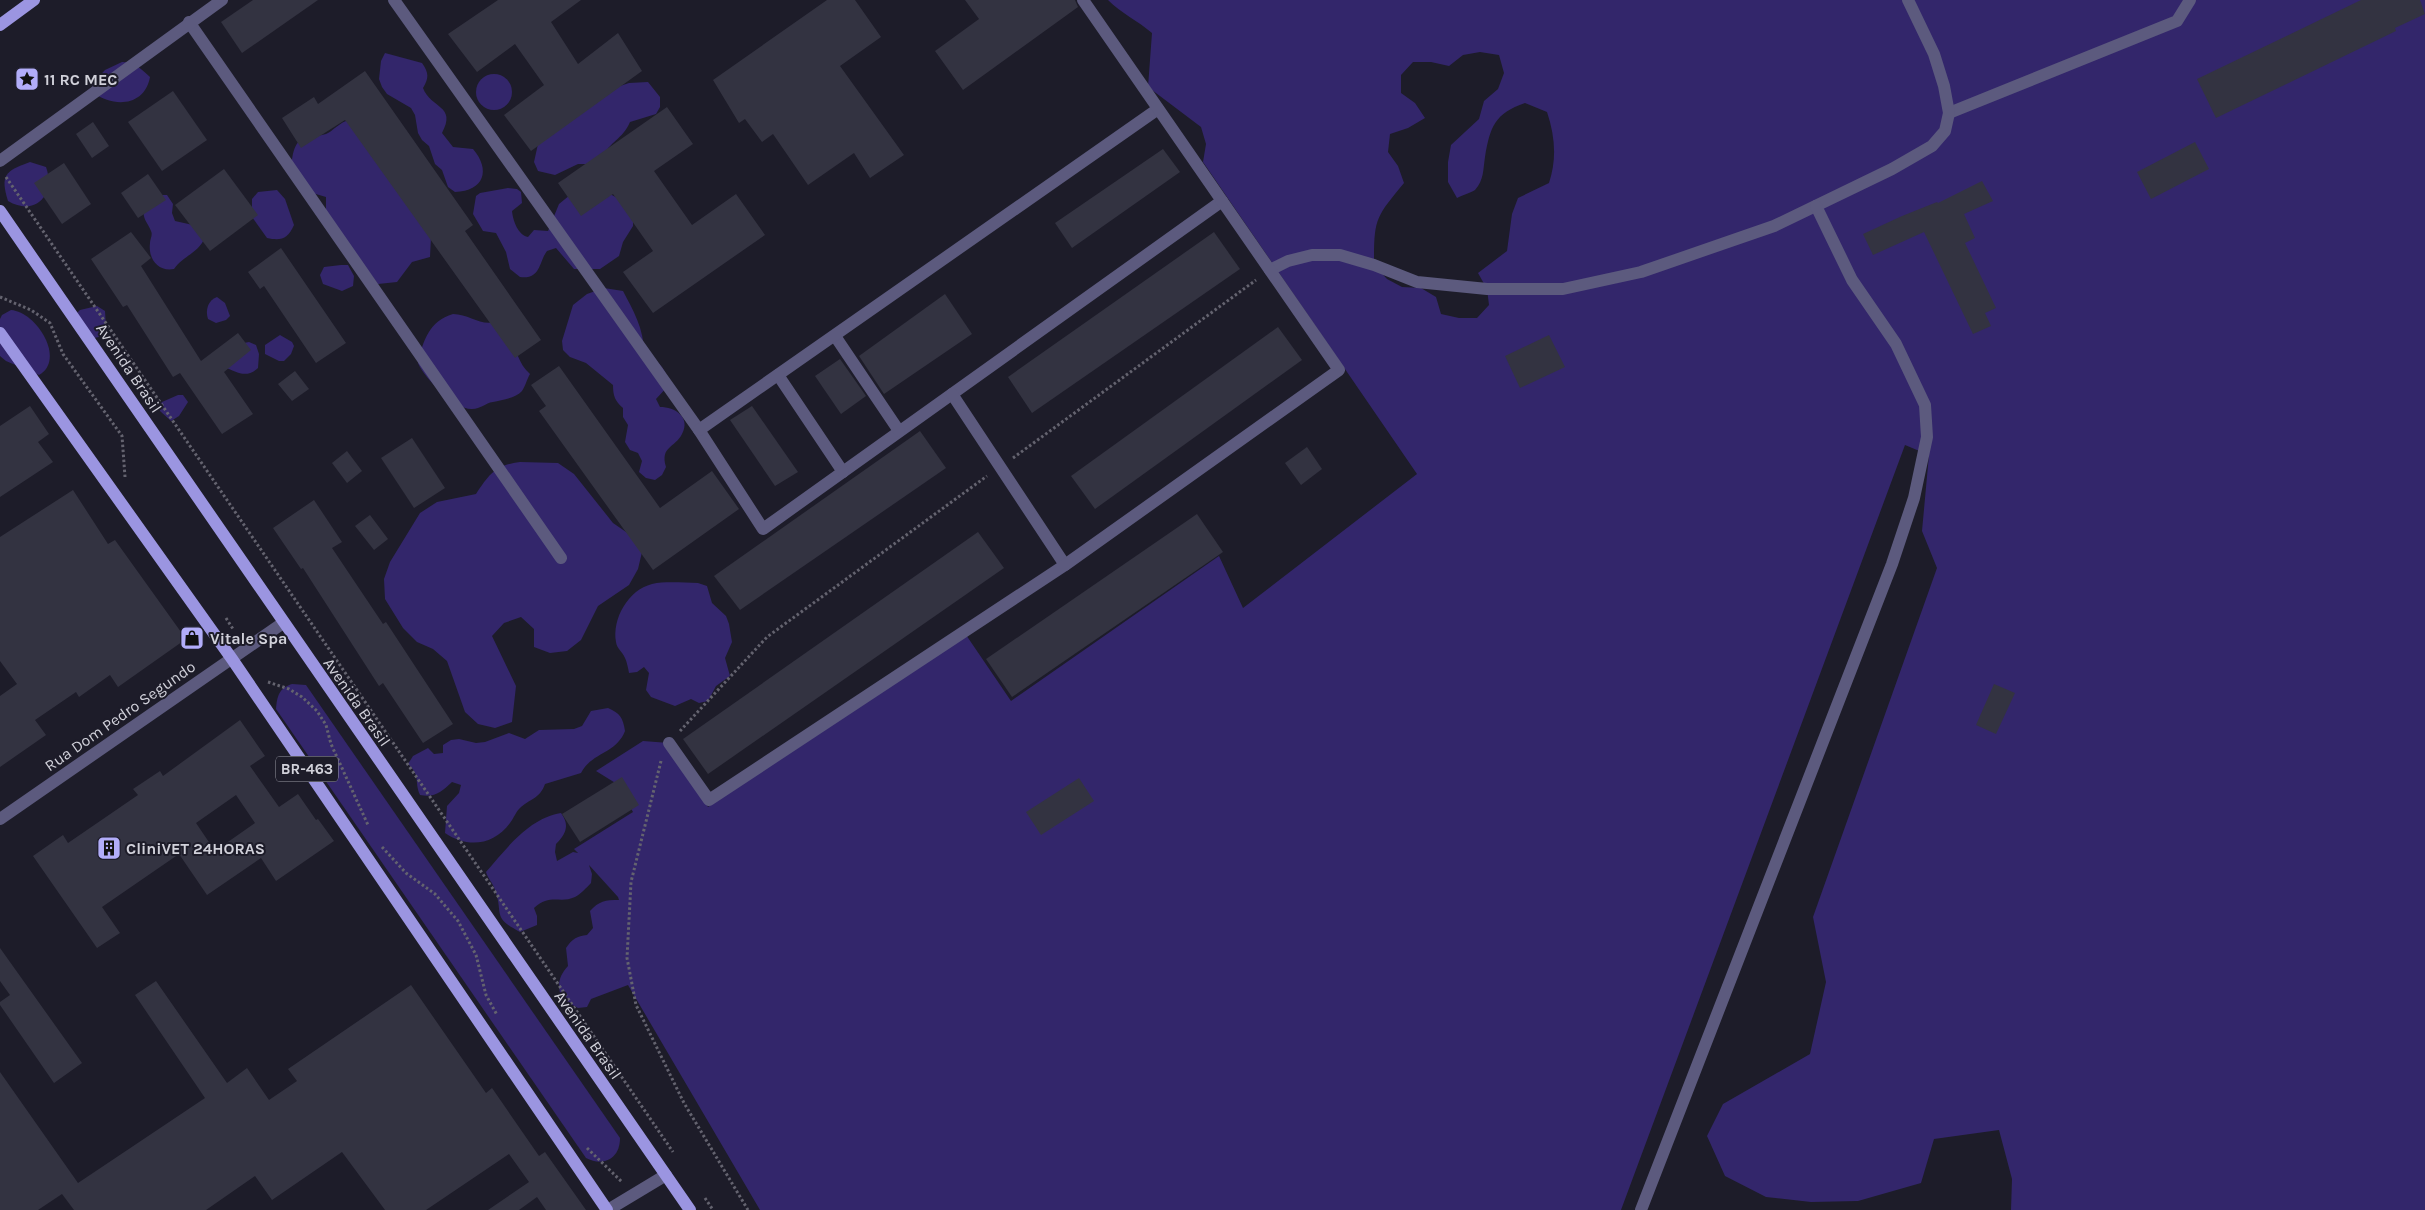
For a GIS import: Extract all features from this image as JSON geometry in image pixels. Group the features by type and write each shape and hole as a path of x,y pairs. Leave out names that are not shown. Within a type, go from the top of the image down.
{"main road":[{"path":"0,25 34,0"},
{"path":"0,32 18,11"},
{"name":"Avenida Brasil","path":"0,211 690,1210"},
{"name":"BR-463","path":"0,333 236,656 608,1210"}],"street":[{"path":"0,161 189,22 222,0"},
{"path":"394,0 699,430 763,529 1222,201"},
{"path":"669,743 709,800 1065,565 1339,370 1083,0"},
{"path":"1270,270 1288,261 1312,255 1340,255 1374,265 1417,282 1487,289 1563,289 1641,272 1774,226 1892,169 1932,146 1944,131 1949,113 1934,54 1908,0"},
{"path":"1949,113 2177,21 2190,0"},
{"path":"189,22 562,558"},
{"path":"699,430 1158,109"},
{"path":"1641,1210 1892,564 1914,498 1927,437 1925,405 1896,344 1852,280 1816,206"},
{"path":"835,336 899,432"},
{"path":"778,375 843,472"},
{"path":"952,394 1065,565"},
{"name":"Rua Dom Pedro Segundo","path":"0,819 283,623"},
{"path":"608,1210 666,1175"}],"path":[{"path":"0,169 674,1153"},
{"path":"0,297 30,310 50,323 63,354 122,436 125,477 130,486"},
{"path":"226,618 232,625 236,656"},
{"path":"265,681 296,693 317,711 326,725 331,744 369,828"},
{"path":"378,841 406,873 435,894 458,921 476,955 486,994 500,1020"},
{"path":"582,1141 634,1194"},
{"path":"702,1194 713,1210"}],"shaded area":[{"path":"1108,0 2425,0 2425,1210 2011,1210 2012,1179 1999,1130 1934,1139 1921,1183 1858,1201 1811,1202 1766,1197 1725,1176 1707,1136 1723,1104 1810,1054 1826,982 1813,917 1937,568 1922,531 1929,455 1905,445 1621,1210 760,1210 628,985 591,999 587,1007 578,1008 562,999 559,982 568,966 566,948 573,940 587,935 593,928 590,911 596,905 610,900 619,900 618,897 589,865 592,874 591,883 583,891 570,899 550,900 540,904 534,908 537,916 537,925 520,932 511,927 502,918 495,890 486,872 502,854 528,828 549,816 561,813 564,817 566,829 556,844 557,861 573,852 578,853 574,849 633,812 617,784 596,771 643,741 669,743 708,807 962,629 1011,701 1219,556 1243,608 1417,474 1203,162 1206,144 1201,127 1148,87 1152,33","holes":["1480,52 1499,55 1504,73 1498,89 1484,101 1479,119 1451,145 1448,162 1448,182 1457,198 1475,190 1482,179 1489,137 1496,122 1507,111 1525,103 1547,112 1553,139 1552,174 1549,183 1518,198 1512,214 1507,251 1478,273 1487,289 1489,305 1477,318 1459,318 1441,314 1436,297 1421,288 1402,287 1387,279 1374,265 1378,220 1387,204 1404,183 1398,166 1388,152 1390,134 1408,128 1425,118 1415,103 1401,93 1401,75 1413,62 1431,62 1449,66 1463,55"]},
{"path":"385,53 422,63 427,73 423,88 431,100 445,112 446,124 442,133 453,147 473,149 482,164 482,178 473,188 455,192 448,187 442,170 435,164 429,146 418,133 415,115 411,108 387,94 382,87 379,79 381,61"},
{"path":"122,62 134,65 150,77 147,87 142,94 128,102 119,102 110,101 94,93 92,84 105,70"},
{"path":"494,74 507,79 512,92 507,105 494,110 481,105 476,92 481,79"},
{"path":"648,82 660,97 660,107 656,114 630,122 624,133 603,157 587,164 578,164 555,175 538,171 534,162 538,144 620,86 629,83"},
{"path":"346,121 356,121 431,237 430,257 412,262 397,282 378,284 326,214 326,197 309,192 291,172 295,147 301,139 326,134"},
{"path":"30,162 46,167 48,186 45,194 35,205 18,205 8,201 5,185 7,175 15,168"},
{"path":"508,188 517,189 521,192 522,203 512,211 515,223 524,236 528,237 534,230 548,231 559,204 570,195 610,194 623,201 633,217 633,226 623,242 619,256 600,269 574,269 556,248 547,251 536,273 532,276 520,277 510,269 506,252 496,233 483,231 473,214 476,196 480,193"},
{"path":"277,190 285,199 294,225 287,236 280,239 267,238 252,217 252,199 258,192"},
{"path":"157,195 167,195 173,204 172,213 175,221 193,225 205,237 199,247 174,269 163,268 152,259 150,243 152,232 145,218 144,209"},
{"path":"348,265 354,276 353,286 342,291 323,284 320,275 324,267"},
{"path":"604,288 623,291 640,328 644,352 664,370 668,380 668,386 656,399 660,407 676,411 683,418 684,428 682,434 667,451 665,455 666,467 662,475 655,480 646,478 639,472 642,461 638,453 630,450 625,442 628,425 623,417 623,408 615,398 613,385 586,363 570,357 563,350 562,341 573,305 587,294"},
{"path":"217,297 225,303 230,316 226,320 216,323 208,319 207,312 209,303"},
{"path":"97,306 105,311 106,328 102,336 85,338 77,333 73,317 80,310"},
{"path":"11,310 21,313 30,319 45,338 49,348 50,359 47,368 39,375 6,361 0,356 0,319 2,315"},
{"path":"453,314 484,322 495,322 502,327 511,339 521,362 530,374 519,393 513,397 478,408 465,408 449,399 427,377 418,363 422,347 433,327 445,317"},
{"path":"280,335 292,342 294,346 291,354 284,361 279,361 265,354 265,345"},
{"path":"249,342 256,345 259,354 258,368 245,374 224,367 244,343"},
{"path":"178,395 183,395 188,402 179,416 171,421 160,411 159,406 162,402"},
{"path":"520,462 558,463 574,474 613,523 629,534 642,552 638,569 629,585 598,606 581,640 567,651 550,653 534,647 534,629 521,617 504,623 492,636 516,686 512,722 495,728 478,724 465,712 447,661 433,649 417,642 403,628 385,599 384,579 390,562 420,513 437,502 476,494 494,471 505,465"},
{"path":"663,583 698,583 707,586 712,603 726,616 729,624 732,642 725,658 730,676 716,686 708,701 699,703 691,699 675,706 651,697 646,690 649,673 644,667 637,672 629,673 626,660 618,648 615,633 619,615 629,599 643,587"},
{"path":"292,684 306,685 620,1138 614,1156 598,1162 586,1158 276,709 279,693"},
{"path":"608,708 622,719 625,731 621,739 610,749 591,761 581,773 545,784 538,795 519,809 503,831 488,840 479,842 462,841 445,833 447,806 459,793 461,785 452,782 438,793 430,796 420,795 415,772 408,764 413,756 428,748 434,754 443,753 443,745 451,740 459,739 476,743 485,742 509,733 525,739 539,730 574,729 582,726 591,711"}],"building":[{"path":"253,0 318,0 242,53 221,22"},
{"path":"498,0 581,0 551,22 578,64 618,33 642,71 531,151 504,115 544,85 515,44 477,72 448,34"},
{"path":"827,0 855,0 881,37 840,66 904,155 870,178 854,153 808,185 773,134 762,142 745,119 739,123 713,80"},
{"path":"965,0 1075,0 1078,7 963,90 935,51 979,19"},
{"path":"2361,0 2420,0 2425,14 2395,28 2396,31 2216,118 2197,79"},
{"path":"365,71 473,225 465,231 541,340 515,358 345,120 301,148 282,118 314,97 318,104"},
{"path":"173,91 207,140 162,171 128,122"},
{"path":"667,107 693,144 654,171 692,225 736,194 765,235 653,313 623,272 653,251 613,194 581,216 558,183"},
{"path":"93,122 109,146 92,158 76,134"},
{"path":"2195,142 2209,169 2151,199 2137,172"},
{"path":"1163,149 1180,172 1072,248 1055,223"},
{"path":"64,163 91,204 62,224 34,183"},
{"path":"224,169 258,215 210,251 175,205"},
{"path":"148,174 166,200 138,218 121,193"},
{"path":"1982,181 1993,201 1964,214 1975,238 1965,243 1996,308 1985,313 1991,326 1973,334 1924,232 1873,255 1863,234 1902,216 1938,203"},
{"path":"131,232 151,258 141,266 201,361 238,333 251,350 224,372 253,414 222,434 180,373 173,377 127,305 123,307 91,259"},
{"path":"1214,232 1240,269 1032,413 1008,377"},
{"path":"281,248 346,343 316,363 264,286 260,289 248,272"},
{"path":"945,294 972,334 884,394 859,356"},
{"path":"1278,327 1302,360 1095,509 1071,476"},
{"path":"1549,335 1565,367 1520,388 1505,356"},
{"path":"840,359 866,396 841,414 815,376"},
{"path":"559,366 660,508 712,471 739,509 653,570 539,411 546,406 531,385"},
{"path":"295,371 309,389 292,401 278,384"},
{"path":"30,406 49,434 38,442 53,462 0,497 0,426"},
{"path":"752,406 798,472 775,486 730,420"},
{"path":"920,431 946,468 740,610 714,576"},
{"path":"412,438 445,488 414,508 381,458"},
{"path":"1307,447 1322,469 1301,485 1285,463"},
{"path":"347,451 362,471 347,483 332,463"},
{"path":"73,490 108,544 115,540 186,639 118,687 110,675 79,697 76,692 35,720 46,735 0,767 0,696 17,684 0,661 0,537"},
{"path":"314,500 342,542 332,548 383,624 386,622 453,724 423,743 383,683 379,686 303,568 301,569 273,528"},
{"path":"1197,514 1223,552 1012,697 986,659"},
{"path":"370,515 388,539 374,550 355,526"},
{"path":"978,532 1004,568 708,774 683,739"},
{"path":"1994,684 2015,693 1996,734 1976,725"},
{"path":"240,720 265,756 250,766 279,807 298,794 316,820 318,819 334,841 276,881 261,858 207,895 179,854 102,907 120,933 97,948 33,856 63,835 68,843 138,795 133,789 160,771 163,776","holes":["236,795 255,823 215,851 196,823"]},
{"path":"622,777 639,805 580,842 562,814"},
{"path":"1079,778 1094,801 1041,835 1026,812"},
{"path":"0,948 82,1063 54,1083 0,1005 0,1002 10,995 0,981"},
{"path":"156,981 227,1083 247,1068 269,1100 297,1081 288,1069 411,985 486,1093 492,1088 539,1156 545,1152 586,1210 546,1210 537,1197 519,1210 488,1210 529,1182 509,1154 426,1210 385,1210 342,1152 272,1200 255,1176 206,1210 74,1210 62,1194 38,1210 0,1210 0,1072 78,1183 205,1098 135,995"}],"place":[{"name":"11 RC MEC","path":"27,79"},
{"name":"Vitale Spa","path":"192,638"},
{"name":"CliniVET 24HORAS","path":"109,848"}]}
